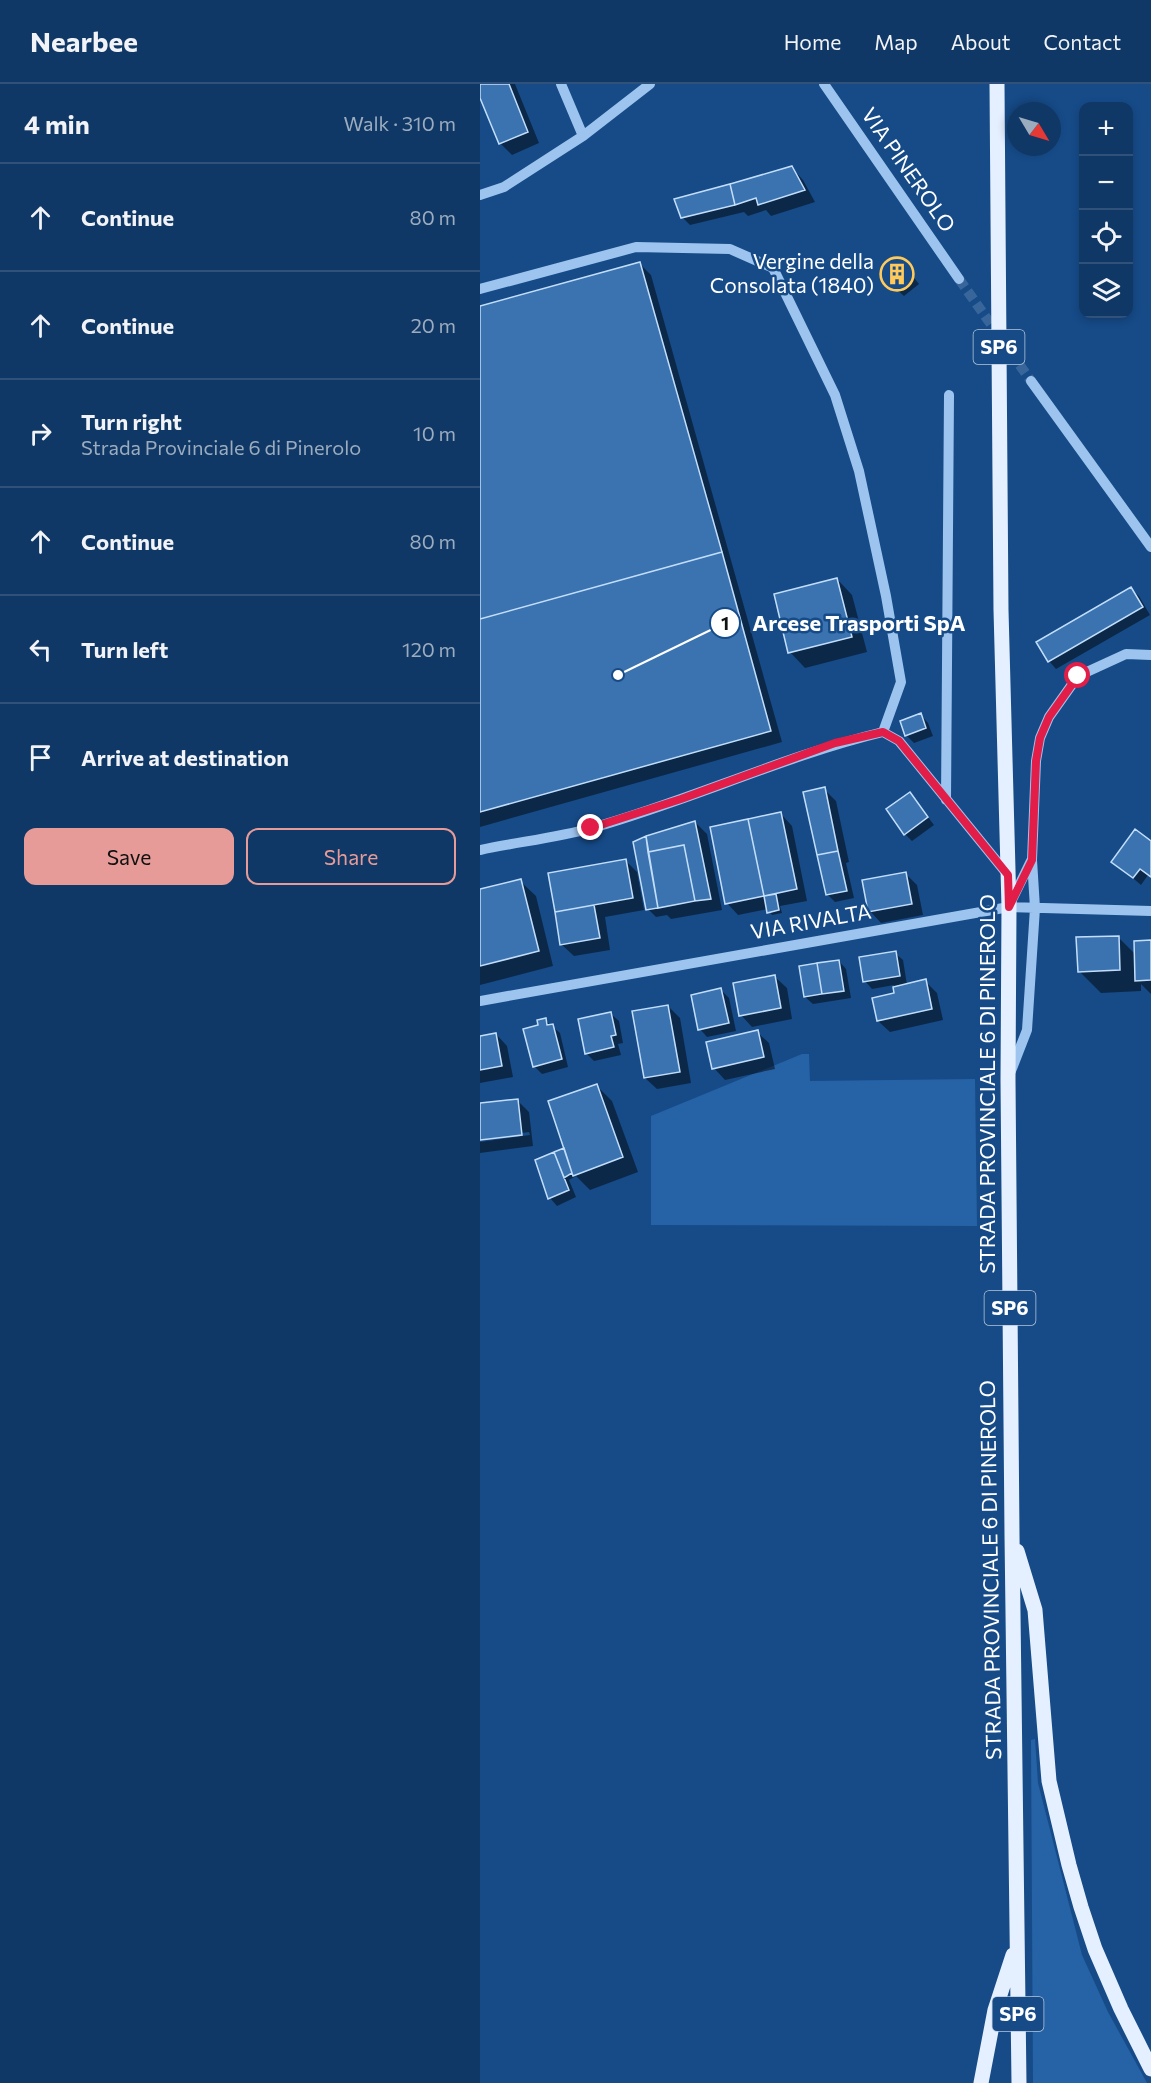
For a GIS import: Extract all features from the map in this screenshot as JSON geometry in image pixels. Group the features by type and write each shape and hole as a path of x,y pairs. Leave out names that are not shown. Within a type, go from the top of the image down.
{"main road":[{"name":"STRADA PROVINCIALE 6 DI PINEROLO","path":"997,84 1001,610 1009,907 1008,1080 1019,2083"},
{"path":"1012,1535 1035,1610 1049,1781 1069,1865 1095,1949 1121,2009 1151,2069"},
{"path":"981,2083 995,2010 1017,1944"}],"street":[{"path":"561,84 583,136"},
{"path":"480,195 504,187 583,136 650,84"},
{"name":"VIA PINEROLO","path":"824,84 959,279"},
{"path":"480,289 636,248 730,249 772,268 835,396 859,471 886,596 901,682 883,732"},
{"path":"1031,381 1151,547"},
{"path":"946,800 949,395"},
{"path":"1008,1080 1027,1030 1035,908 1032,860 1036,761 1040,738 1049,717 1078,676 1126,654 1151,655"},
{"path":"480,850 591,828 681,799 835,743 883,732 899,741 1008,875"},
{"path":"1009,907 1032,860"},
{"name":"VIA RIVALTA","path":"480,1001 1009,907 1151,911"}],"shaded area":[{"path":"802,1054 809,1054 810,1081 975,1079 977,1226 651,1225 651,1116"},
{"path":"1035,1739 1038,1783 1082,1955 1108,2012 1147,2083 1033,2083 1031,1740"}],"building":[{"path":"480,84 509,84 528,132 499,144 480,98"},
{"path":"792,166 805,190 758,205 756,198 735,205 730,184"},
{"path":"730,184 735,205 681,218 674,199"},
{"name":"Vergine della Consolata (1840)","path":"899,258 913,276 895,290 881,272"},
{"path":"640,262 722,552 480,619 480,306"},
{"path":"722,552 771,731 480,812 480,619"},
{"path":"837,578 852,637 788,653 774,594"},
{"path":"1131,587 1143,607 1048,662 1036,642"},
{"path":"921,713 926,728 905,736 900,721"},
{"path":"825,787 838,851 817,855 803,792"},
{"path":"910,792 928,817 904,835 886,809"},
{"path":"781,812 797,889 764,896 748,819"},
{"path":"748,819 764,896 725,904 710,827"},
{"path":"695,821 711,899 695,901 684,845 648,852 646,836"},
{"path":"1135,829 1151,841 1151,877 1140,869 1133,878 1111,862"},
{"path":"646,836 658,908 646,910 633,842"},
{"path":"684,845 695,901 658,908 648,852"},
{"path":"838,851 847,891 826,895 817,855"},
{"path":"626,859 633,898 555,912 548,873"},
{"path":"906,872 912,904 868,912 862,880"},
{"path":"521,879 539,951 480,966 480,889"},
{"path":"776,894 779,910 767,913 764,896"},
{"path":"594,905 600,938 560,945 555,912"},
{"path":"1119,936 1120,970 1078,972 1076,937"},
{"path":"1151,940 1151,980 1135,981 1134,941"},
{"path":"896,951 900,976 863,982 859,957"},
{"path":"839,960 844,991 822,994 817,963"},
{"path":"817,963 822,994 804,997 799,966"},
{"path":"775,975 781,1008 739,1016 733,983"},
{"path":"926,979 932,1009 877,1021 872,998 894,993 893,987"},
{"path":"721,988 729,1023 698,1030 691,995"},
{"path":"668,1005 680,1072 644,1078 632,1011"},
{"path":"611,1012 616,1035 611,1036 614,1047 585,1054 578,1019"},
{"path":"546,1018 547,1025 553,1024 562,1059 533,1067 523,1029 538,1025 537,1020"},
{"path":"758,1030 764,1057 712,1069 706,1042"},
{"path":"496,1033 502,1066 480,1070 480,1036"},
{"path":"597,1084 623,1157 573,1176 548,1101"},
{"path":"518,1099 522,1135 480,1140 480,1103"},
{"path":"564,1148 572,1173 564,1178 554,1152"},
{"path":"554,1152 569,1190 548,1199 535,1160"}],"tunnel":[{"path":"959,279 1031,381"}],"place":[{"name":"Vergine della Consolata (1840)","path":"897,274"},
{"name":"Arcese Trasporti SpA","path":"618,675"}],"route":[{"path":"591,828 681,799 835,743 883,732 899,741 982,846 1008,875 1009,907 1032,860 1036,761 1040,738 1049,717 1078,676"}]}
